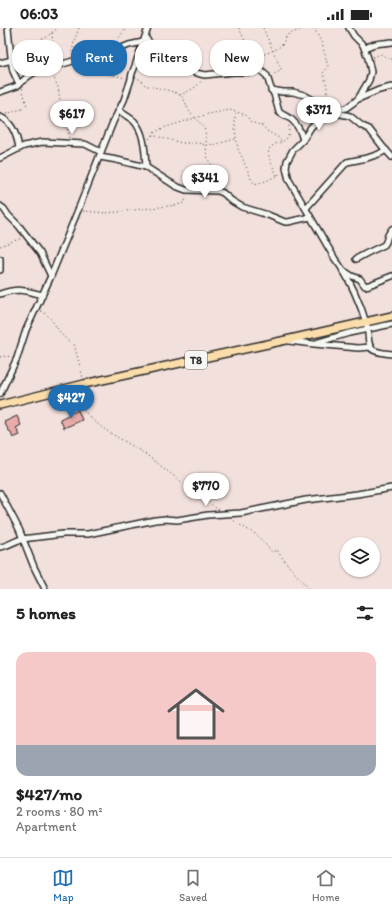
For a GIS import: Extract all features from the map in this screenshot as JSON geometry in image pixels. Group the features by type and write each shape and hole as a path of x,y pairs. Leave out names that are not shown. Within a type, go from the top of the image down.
{"highway":[{"name":"T8","path":"0,405 82,384 392,316"}],"street":[{"path":"0,63 12,60 8,28"},
{"path":"0,394 17,358 26,330 78,210 113,122 124,100 148,28"},
{"path":"349,28 365,49 369,60 371,74 367,85 358,99"},
{"path":"127,46 144,39"},
{"path":"144,39 162,58 174,58 180,60 191,71 200,74 210,75"},
{"path":"365,49 368,46 379,43 392,42"},
{"path":"264,73 274,94 280,114 290,118 295,123 304,140"},
{"path":"16,76 20,83"},
{"path":"0,92 17,86 30,76"},
{"path":"392,87 379,90 322,117 311,128 304,140 293,150 287,161 286,168 289,180 310,217 335,259 344,270 349,275 360,279 365,286 392,276"},
{"path":"271,90 293,92 304,95 322,105 341,109"},
{"path":"119,110 135,123 144,143 146,167"},
{"path":"331,112 350,116 362,126 369,128 392,157"},
{"path":"3,116 13,129 19,148"},
{"path":"0,158 19,148 38,142 88,145 100,155 146,167 178,187 189,190 218,191 242,207 285,222 310,217"},
{"path":"306,208 347,162 367,158 386,150"},
{"path":"0,206 4,208 7,214 19,226 40,253 50,276"},
{"path":"356,259 384,245 392,229"},
{"path":"0,259 0,270"},
{"path":"344,270 366,321 371,347 374,350 392,354"},
{"path":"0,294 21,290 42,294"},
{"path":"314,344 349,332 392,324"},
{"path":"286,340 358,348 371,347"},
{"path":"0,547 22,539 63,534 88,534 155,520 177,520 208,515 245,512 306,500 392,488"},
{"path":"0,493 19,529 34,567 45,589"}],"path":[{"path":"10,47 23,42 41,40 58,28"},
{"path":"74,40 79,28"},
{"path":"118,40 126,28"},
{"path":"239,28 245,40"},
{"path":"263,28 281,69 280,71 267,77"},
{"path":"264,54 280,47 287,35 305,28"},
{"path":"314,28 322,44 328,66 323,73 327,86 327,106"},
{"path":"52,33 52,40"},
{"path":"369,60 381,54 392,59"},
{"path":"179,95 198,85 206,75"},
{"path":"55,76 60,100 64,108 70,144"},
{"path":"124,76 140,79 144,85 164,89 183,98 187,107 204,128 208,158 224,184 223,193"},
{"path":"3,116 27,106 20,83"},
{"path":"144,143 160,129 208,114 230,110 247,116 251,122 263,126 267,131 279,138 281,141"},
{"path":"235,112 238,149 252,182 259,183 278,175 286,168"},
{"path":"278,175 268,154 270,148 286,138 289,129 288,121 284,116"},
{"path":"152,135 182,143 198,143 206,145 236,139"},
{"path":"78,210 106,213 177,205 185,202 189,190"},
{"path":"0,246 26,236"},
{"path":"36,308 49,316 56,328 66,340 74,344 82,384 77,392 77,397 82,407 94,421 155,462 209,503 227,514 238,524 257,535 272,552 277,550 309,589"},
{"path":"0,357 6,356 17,358"}],"building":[{"path":"78,410 82,420 64,428 60,419"},
{"path":"17,416 21,425 16,428 20,435 13,438 4,422"}]}
